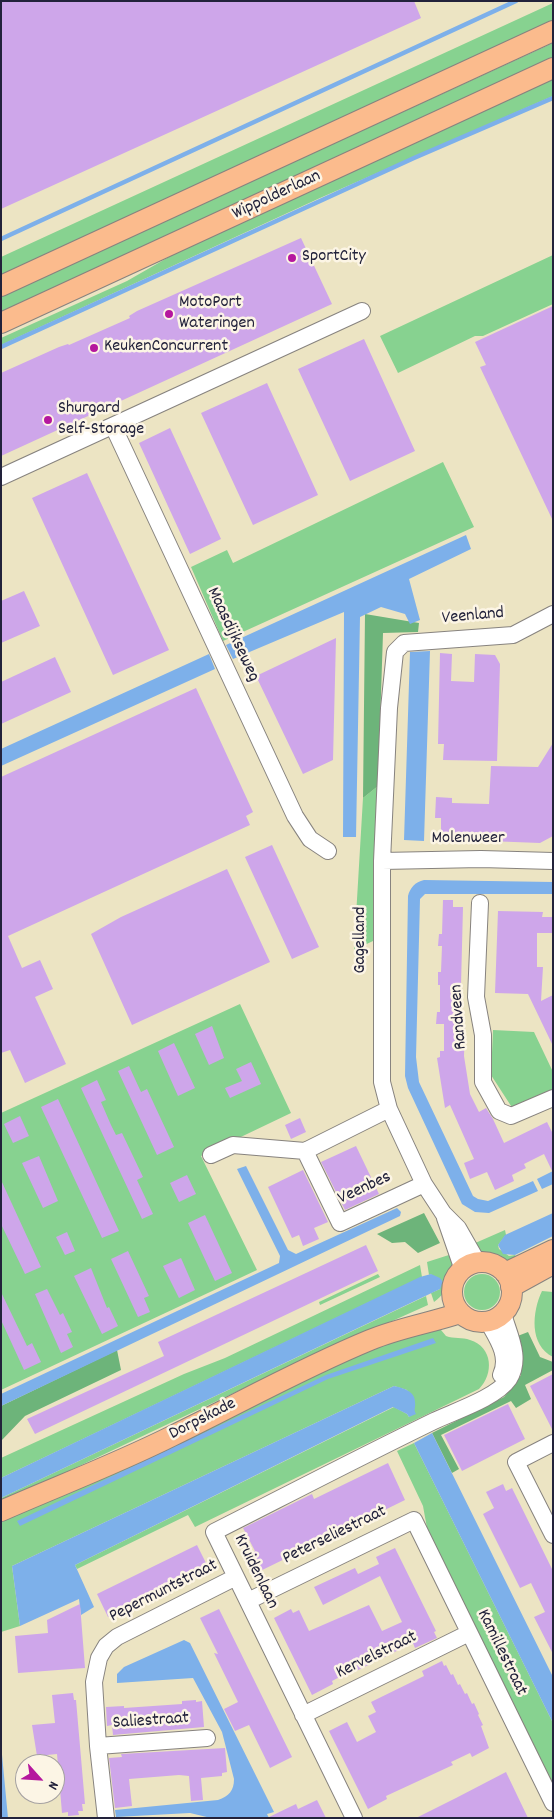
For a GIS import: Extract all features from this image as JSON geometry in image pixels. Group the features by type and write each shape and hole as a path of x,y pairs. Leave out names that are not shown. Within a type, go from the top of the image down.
{"main road":[{"name":"Wippolderlaan","path":"1,286 553,31"},
{"name":"Wippolderlaan","path":"1,323 553,68"},
{"path":"508,1280 553,1250"},
{"path":"493,1264 508,1280 510,1304 495,1318 470,1320 457,1305 453,1285 455,1280 471,1266 493,1264"},
{"path":"508,1280 553,1264"},
{"name":"Dorpskade","path":"1,1511 170,1437 280,1380 371,1339 405,1327 434,1308 457,1305"}],"street":[{"path":"1,477 362,311"},
{"name":"Maasdijkseweg","path":"113,426 295,816 310,839 328,852"},
{"name":"Veenland","path":"396,652 404,643 513,634 553,614"},
{"name":"Gagelland","path":"396,652 389,708 382,861 382,1082 389,1109 424,1184 443,1214 471,1266"},
{"name":"Molenweer","path":"382,861 481,859 553,861"},
{"name":"Randveen","path":"480,903 476,998 483,1035 483,1082 499,1111 511,1116 553,1098"},
{"path":"211,1155 233,1145 305,1151 389,1109"},
{"name":"Veenbes","path":"305,1151 340,1223 424,1184"},
{"name":"Kruidenlaan","path":"354,1818 214,1532 433,1421 483,1398 502,1374 505,1363 498,1339 495,1318"},
{"path":"553,1443 516,1462 553,1535"},
{"name":"Peterseliestraat","path":"248,1601 414,1520"},
{"name":"Kamillestraat","path":"414,1520 553,1803"},
{"name":"Pepermuntstraat","path":"106,1818 98,1746 94,1682 99,1658 106,1646 116,1637 236,1577"},
{"name":"Kervelstraat","path":"303,1715 469,1633"},
{"name":"Saliestraat","path":"98,1746 207,1738"}],"green space":[{"path":"553,3 553,22 1,276 1,257"},
{"path":"553,43 553,60 1,314 1,296"},
{"path":"553,79 553,96 320,198 1,345 1,338 127,281 188,246"},
{"path":"553,255 553,304 483,336 475,336 398,373 380,336"},
{"path":"443,462 474,527 223,641 191,567 227,550 233,563"},
{"path":"365,614 419,623 418,632 383,633 378,786 363,798"},
{"path":"378,786 373,941 354,950 363,798"},
{"path":"240,1004 291,1113 201,1156 257,1270 1,1390 1,1113"},
{"path":"493,1030 534,1032 553,1072 553,1091 513,1109 491,1075"},
{"path":"424,1213 440,1243 418,1253 405,1242 392,1243 377,1234"},
{"path":"505,1230 506,1235 498,1245 499,1249 509,1256 515,1255 518,1261 500,1261 473,1244"},
{"path":"452,1254 453,1267 450,1281 444,1293 434,1302 431,1293 440,1289 431,1274 429,1275 427,1262"},
{"path":"420,1265 422,1277 1,1478 1,1458 184,1374 225,1358"},
{"path":"378,1274 380,1277 320,1305 319,1302"},
{"path":"482,1274 489,1275 495,1279 499,1285 499,1299 495,1305 489,1309 482,1310 475,1309 469,1305 465,1299 464,1292 465,1285 469,1279 475,1275"},
{"path":"542,1291 553,1292 553,1357 545,1352 536,1336 536,1308"},
{"path":"426,1296 428,1305 276,1373 1,1503 1,1498"},
{"path":"436,1324 446,1336 470,1340 478,1343 483,1348 489,1362 489,1369 484,1383 479,1389 195,1527 188,1515 77,1569 75,1565 394,1407 409,1417 414,1409 407,1390 394,1386 12,1566 20,1626 1,1632 1,1523 11,1516 357,1355"},
{"path":"528,1332 540,1357 553,1362 553,1370 525,1385 531,1399 516,1408 511,1401 441,1435 459,1469 452,1473 432,1433 504,1397 521,1375 521,1354 515,1337"},
{"path":"117,1350 121,1370 25,1416 1,1441 1,1406"},
{"path":"414,1443 553,1723 553,1790 427,1528 423,1506 397,1451"}],"water":[{"path":"466,535 471,549 409,579 420,620 410,624 405,614 381,607 360,617 356,837 343,837 344,612 233,659 226,645"},
{"path":"430,651 424,841 404,840 410,652"},
{"path":"209,654 215,669 1,766 1,749"},
{"path":"424,880 553,882 553,894 425,894 420,899 416,1057 419,1082 473,1196 488,1201 533,1181 538,1191 489,1213 475,1212 462,1204 408,1088 405,1076 408,896 413,886"},
{"path":"246,1166 288,1250 296,1254 397,1208 401,1212 400,1216 1,1406 1,1394 279,1263 280,1256 237,1169"},
{"path":"553,1171 553,1184 542,1189 537,1179"},
{"path":"553,1213 553,1236 515,1255 503,1254 498,1245 505,1235"},
{"path":"431,1274 440,1278 443,1282 440,1289 1,1498 1,1478 420,1277"},
{"path":"433,1338 436,1343 328,1379 20,1526 17,1521 326,1375"},
{"path":"394,1386 405,1389 413,1395 416,1414 409,1417 393,1407 75,1565 94,1607 81,1615 79,1599 20,1626 12,1566"},
{"path":"432,1433 553,1677 553,1723 414,1443"},
{"path":"184,1640 190,1643 274,1812 267,1814 269,1818 211,1818 190,1813 116,1817 115,1810 218,1800 228,1795 232,1790 234,1779 222,1732 193,1678 117,1683 117,1674 124,1667"},
{"path":"1,1744 8,1818 1,1818"}],"building":[{"path":"1,1 414,1 421,18 1,209"},
{"path":"301,238 332,304 1,456 1,373 130,318 129,316 137,311"},
{"path":"553,306 553,521 480,367 486,365 475,342"},
{"path":"364,339 415,451 350,481 298,369"},
{"path":"267,383 318,495 253,525 201,413"},
{"path":"170,428 221,539 190,554 139,443"},
{"path":"87,473 169,650 113,675 32,498"},
{"path":"24,591 40,626 1,643 1,601"},
{"path":"336,638 333,760 303,774 256,676"},
{"path":"440,653 452,654 451,681 474,682 475,654 495,655 500,664 497,761 443,760 444,744 438,744"},
{"path":"55,657 71,692 1,724 1,682"},
{"path":"196,688 253,812 246,816 250,825 8,936 22,968 40,960 53,989 35,997 66,1064 25,1083 10,1050 1,1053 1,777"},
{"path":"553,743 553,836 540,843 488,841 488,833 457,832 457,840 441,840 441,818 435,818 436,797 452,798 452,803 489,804 491,766 538,767"},
{"path":"272,845 319,947 292,959 245,857"},
{"path":"227,869 270,962 132,1025 91,934 121,917"},
{"path":"443,900 453,900 453,907 463,907 460,1024 465,1024 464,1056 470,1094 479,1112 486,1108 504,1143 547,1122 553,1134 553,1173 544,1154 524,1164 526,1168 512,1175 514,1181 495,1190 487,1172 470,1179 464,1163 474,1159 450,1105 445,1108 437,1058 440,1057 440,1051 444,1051 444,1024 436,1024 437,1012 440,1012 438,972 441,972 442,946 438,946 439,934 442,934"},
{"path":"498,911 543,912 542,917 553,917 553,933 537,933 537,967 543,967 541,1001 553,995 553,1046 528,994 495,993"},
{"path":"212,1026 224,1058 209,1065 195,1034"},
{"path":"174,1043 195,1088 178,1096 158,1051"},
{"path":"251,1062 261,1084 230,1098 225,1088 242,1081 236,1069"},
{"path":"129,1066 141,1092 147,1089 174,1147 157,1155 118,1071"},
{"path":"97,1080 106,1100 101,1102 111,1125 116,1135 122,1133 143,1177 137,1180 153,1214 142,1219 81,1088"},
{"path":"58,1099 119,1231 102,1238 41,1107"},
{"path":"20,1116 29,1136 13,1143 4,1124"},
{"path":"300,1118 306,1132 291,1139 285,1125"},
{"path":"356,1146 379,1194 345,1210 321,1162"},
{"path":"39,1156 58,1201 43,1208 22,1163"},
{"path":"303,1170 328,1222 314,1228 319,1239 303,1246 299,1235 292,1238 268,1187"},
{"path":"187,1175 196,1194 179,1202 170,1183"},
{"path":"1,1180 41,1267 25,1274 1,1224"},
{"path":"205,1215 232,1273 215,1281 188,1223"},
{"path":"67,1232 75,1251 65,1255 56,1237"},
{"path":"366,1245 378,1271 35,1434 27,1419 164,1356 158,1342"},
{"path":"128,1251 149,1296 144,1298 150,1312 138,1317 111,1259"},
{"path":"181,1258 195,1290 179,1298 163,1266"},
{"path":"91,1268 107,1308 109,1307 118,1326 102,1334 74,1276"},
{"path":"47,1289 60,1315 63,1313 72,1332 67,1334 73,1347 61,1353 35,1294"},
{"path":"1,1292 27,1346 32,1343 41,1362 24,1370 1,1320"},
{"path":"553,1374 553,1431 530,1386"},
{"path":"508,1404 525,1439 462,1471 444,1435"},
{"path":"388,1463 405,1500 252,1575 243,1557 255,1551 243,1528 312,1494 314,1499"},
{"path":"503,1484 506,1491 512,1488 553,1571 553,1654 534,1617 545,1612 531,1583 520,1588 483,1514 494,1508 486,1492"},
{"path":"197,1545 208,1567 108,1617 97,1594"},
{"path":"395,1548 436,1631 434,1632 437,1638 415,1648 413,1643 356,1671 355,1669 332,1681 333,1684 312,1695 274,1618 291,1609 293,1613 299,1610 309,1631 369,1605 382,1631 402,1622 380,1576 323,1605 314,1587 355,1568 358,1574 379,1564 376,1557"},
{"path":"80,1604 85,1668 18,1673 15,1636 48,1633 47,1620"},
{"path":"219,1609 292,1757 270,1768 249,1725 235,1731 224,1709 238,1702 214,1653 218,1654 200,1618"},
{"path":"442,1661 451,1675 453,1674 458,1685 460,1684 465,1694 467,1693 472,1704 474,1703 483,1725 481,1726 489,1748 472,1757 470,1753 451,1762 453,1765 386,1796 387,1799 368,1809 329,1731 347,1722 357,1742 376,1732 368,1716 376,1712 371,1702 424,1676 422,1671"},
{"path":"73,1693 74,1700 76,1700 85,1804 82,1804 83,1811 78,1811 79,1815 68,1816 68,1812 62,1813 61,1804 65,1804 65,1754 37,1754 32,1725 55,1723 52,1695"},
{"path":"196,1700 196,1702 202,1701 204,1727 113,1735 112,1725 107,1726 106,1707 124,1706 124,1708 182,1704 182,1701"},
{"path":"225,1748 227,1772 222,1773 222,1776 201,1778 203,1800 191,1801 189,1776 129,1779 132,1806 115,1808 109,1758 122,1757 121,1754"},
{"path":"506,1772 528,1818 416,1818 456,1798"},
{"path":"317,1800 326,1818 267,1818 296,1804 298,1809"}],"waterway":[{"path":"1,239 516,1"},
{"path":"1,347 414,158 553,98"}],"place":[{"name":"SportCity","path":"292,258"},
{"name":"MotoPort Wateringen","path":"169,314"},
{"name":"KeukenConcurrent","path":"94,348"},
{"name":"Shurgard Self-Storage","path":"48,420"}]}
